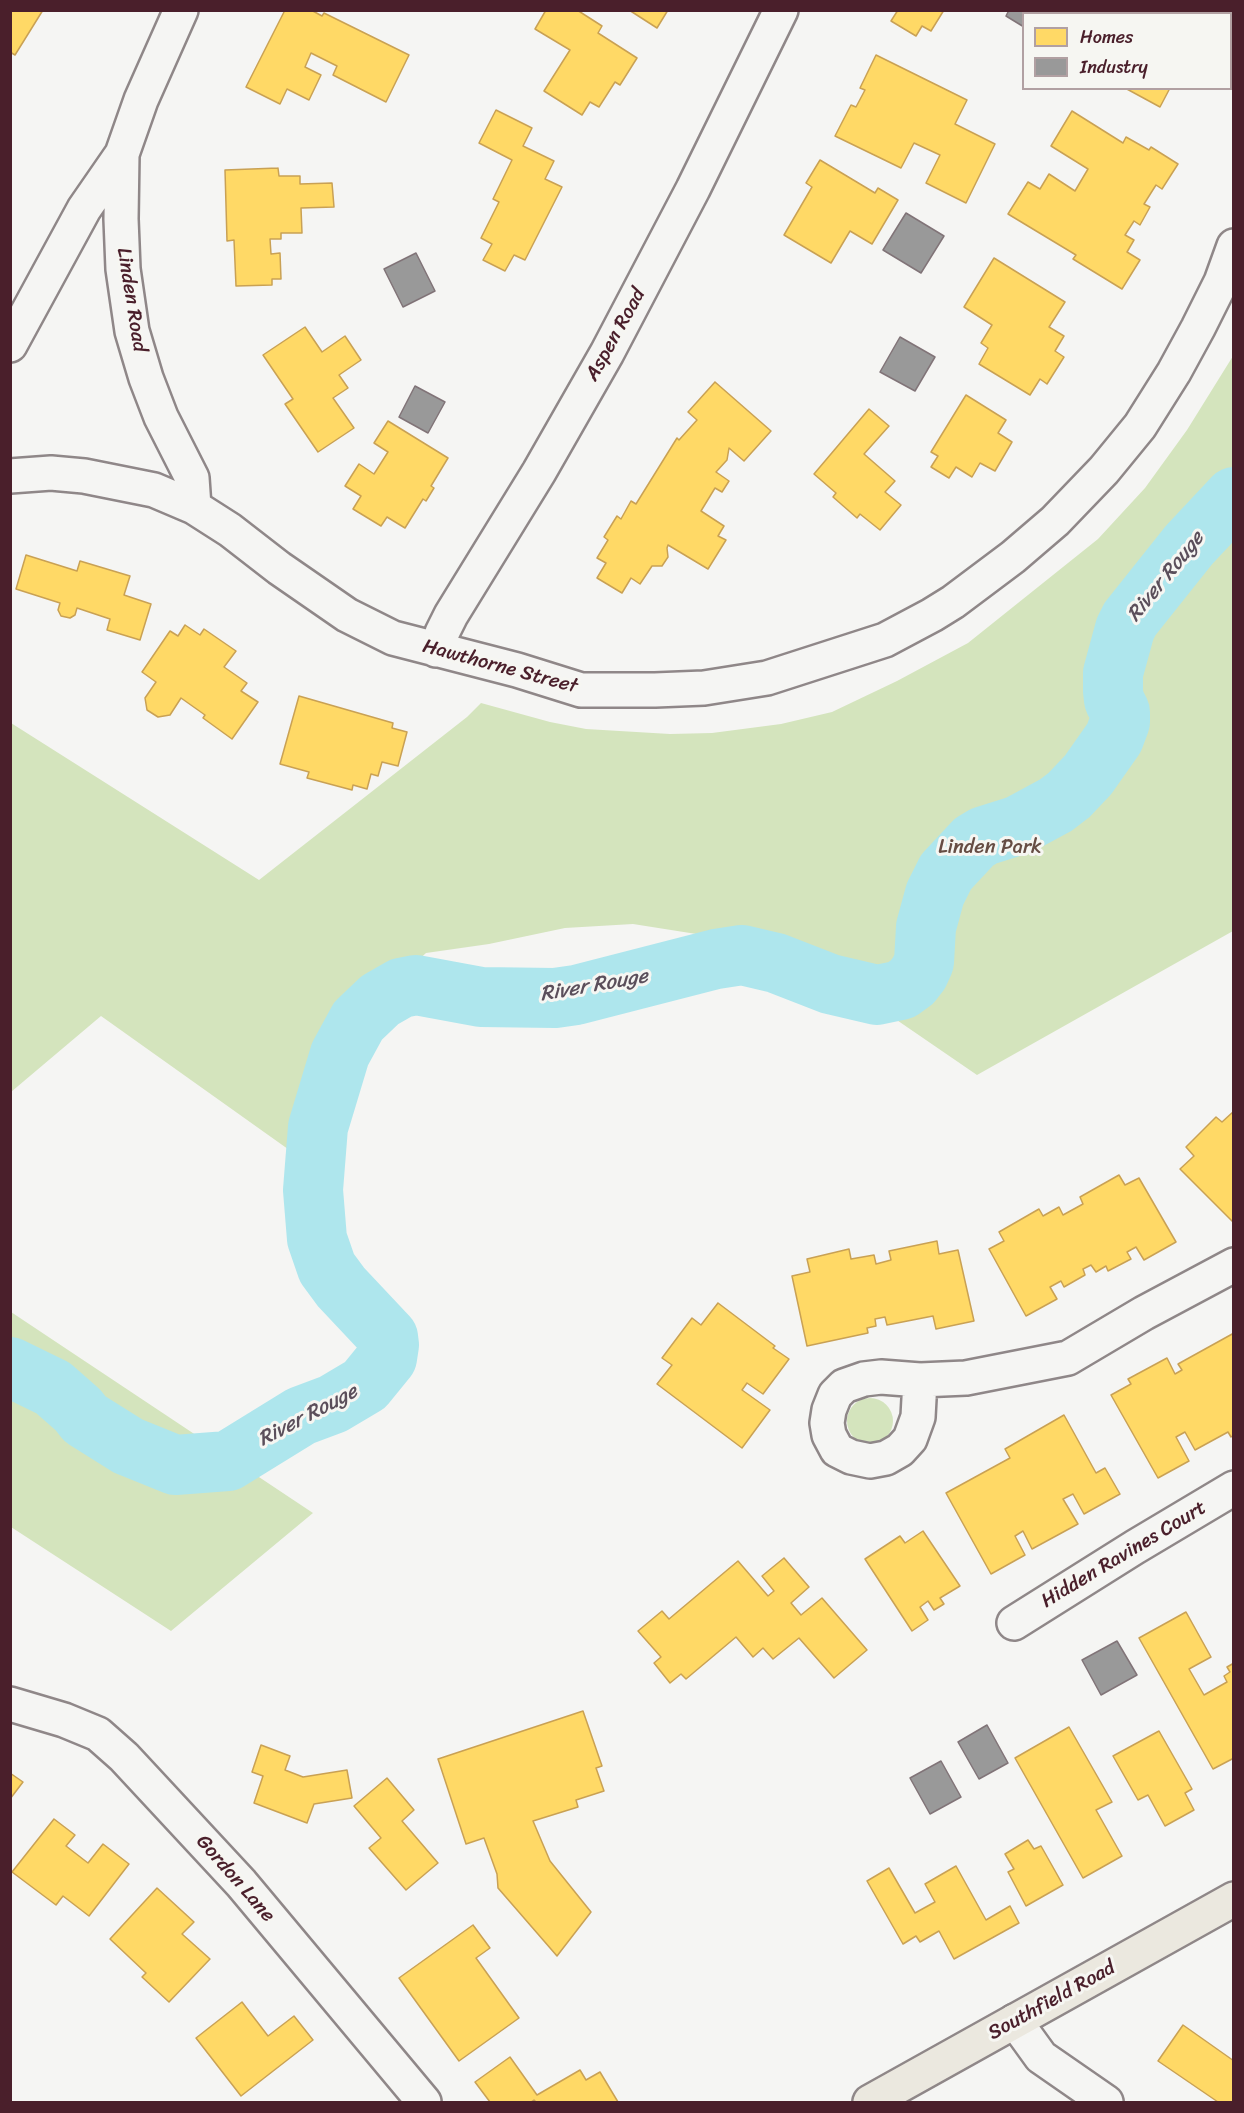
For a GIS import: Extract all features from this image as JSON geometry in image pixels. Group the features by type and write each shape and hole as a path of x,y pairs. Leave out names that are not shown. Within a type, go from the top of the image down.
{"main road":[{"name":"Southfield Road","path":"870,2103 1233,1899"}],"street":[{"name":"Linden Road","path":"10,345 84,209 122,154 141,100 181,10"},
{"name":"Aspen Road","path":"436,650 451,615 539,472 606,353 687,199 781,10"},
{"name":"Linden Road","path":"122,154 123,269 132,331 161,417 192,478 194,507"},
{"name":"Hawthorne Street","path":"10,476 51,473 107,480 154,490 194,507 230,530 346,615 393,638 518,670 581,690 704,688 767,678 885,640 953,602 1013,557 1055,521 1104,470 1140,426 1174,372 1221,282 1233,246"},
{"path":"920,1380 966,1378 1068,1358 1144,1313 1233,1265"},
{"name":"Hidden Ravines Court","path":"1014,1623 1233,1488"},
{"name":"Gordon Lane","path":"10,1704 64,1720 98,1734 124,1757 240,1883 424,2103"},
{"path":"1015,2021 1041,2057 1106,2103"}],"green space":[{"name":"Linden Park","path":"1233,356 1233,931 977,1075 853,990 787,969 709,936 633,924 565,928 489,944 426,953 388,988 352,1036 328,1084 317,1125 323,1174 101,1016 11,1092 11,723 259,880 467,717 481,703 550,722 586,729 670,734 712,733 781,724 832,712 968,643 1098,539 1145,488 1187,430"},
{"path":"10,1312 313,1513 171,1631 11,1527"},
{"path":"870,1398 886,1405 893,1421 886,1437 870,1444 854,1437 847,1421 854,1405"}],"building: Homes":[{"path":"10,10 43,10 15,55 10,52"},
{"path":"285,10 311,10 322,16 324,13 409,55 386,102 333,75 337,66 311,53 305,67 321,75 309,100 287,89 280,104 246,87"},
{"path":"546,10 577,10 602,26 598,33 637,58 620,85 615,82 599,107 590,102 582,115 544,91 570,50 535,29"},
{"path":"629,10 668,10 657,28"},
{"path":"898,10 944,10 931,31 922,26 916,36 891,21"},
{"path":"1154,10 1219,10 1218,12 1154,12"},
{"path":"876,55 967,100 955,124 995,144 966,203 926,183 940,155 914,143 901,168 835,136 851,105 856,107 865,90 860,88"},
{"path":"1129,90 1169,90 1160,107"},
{"path":"496,110 532,128 523,146 554,161 545,179 562,187 525,260 514,255 505,271 483,260 492,244 481,238 499,202 493,199 512,160 479,143"},
{"path":"1072,111 1123,143 1126,137 1149,150 1151,147 1178,164 1162,189 1156,185 1144,204 1150,207 1140,225 1134,221 1125,235 1134,240 1127,252 1140,260 1122,289 1073,259 1076,255 1008,214 1028,182 1040,189 1049,174 1075,191 1088,169 1051,146"},
{"path":"820,160 875,193 878,188 898,200 872,244 850,231 831,263 784,235 812,187 806,183"},
{"path":"278,168 279,176 300,176 300,184 332,183 334,207 301,208 302,233 281,233 281,239 270,239 271,254 280,253 281,279 272,279 272,285 236,286 234,240 227,241 225,170"},
{"path":"994,258 1065,302 1049,327 1064,336 1055,351 1064,357 1047,384 1040,379 1030,395 979,364 988,348 981,343 992,325 964,307"},
{"path":"305,327 322,352 345,336 361,360 339,375 348,388 333,398 354,428 318,452 285,404 293,399 263,355"},
{"path":"715,382 771,431 744,461 729,448 727,460 716,472 729,481 722,492 715,488 701,511 724,526 718,536 726,540 708,569 668,545 668,557 662,566 652,566 640,584 631,578 622,593 597,578 606,563 597,558 608,540 604,537 617,516 621,519 631,501 636,504 677,438 679,440 697,420 688,412"},
{"path":"966,395 1006,420 998,433 1012,442 995,471 980,463 972,477 956,467 949,478 931,467 938,456 931,452"},
{"path":"869,409 889,426 864,454 895,481 885,492 901,505 880,530 860,514 857,518 833,497 836,493 814,474"},
{"path":"388,421 448,458 431,486 434,488 426,501 423,499 405,528 387,517 381,526 353,509 361,496 345,486 359,464 374,474 388,452 374,443"},
{"path":"26,555 77,571 80,561 130,576 124,595 151,604 140,640 107,630 110,619 77,608 75,615 70,618 61,616 58,610 60,603 16,589"},
{"path":"185,625 200,635 204,629 236,651 224,667 247,683 241,691 258,702 232,739 203,718 205,715 181,698 170,715 158,717 147,710 145,698 156,682 142,672 170,631 178,636"},
{"path":"299,696 393,723 392,728 407,732 398,766 382,762 378,776 371,774 367,789 353,785 352,790 307,778 309,772 280,764"},
{"path":"1234,1111 1233,1222 1180,1169 1194,1156 1186,1147 1216,1117 1222,1122"},
{"path":"1119,1175 1125,1185 1139,1178 1176,1242 1144,1260 1136,1247 1127,1252 1131,1259 1108,1271 1106,1266 1096,1272 1091,1265 1083,1269 1085,1275 1064,1287 1061,1281 1050,1287 1057,1299 1026,1316 989,1249 1004,1241 999,1232 1039,1209 1043,1216 1059,1207 1063,1215 1083,1204 1080,1197"},
{"path":"937,1241 939,1254 958,1250 974,1321 936,1329 933,1316 887,1325 885,1317 875,1319 876,1326 867,1328 868,1333 807,1346 792,1276 810,1272 807,1259 849,1249 851,1259 874,1255 876,1264 891,1260 889,1251"},
{"path":"718,1303 789,1359 763,1394 747,1383 742,1390 770,1410 742,1448 657,1384 672,1365 662,1358 692,1318 701,1325"},
{"path":"1234,1333 1234,1435 1231,1437 1228,1432 1195,1450 1185,1432 1176,1437 1189,1461 1158,1478 1111,1395 1131,1384 1128,1379 1167,1358 1175,1374 1182,1370 1178,1364"},
{"path":"1064,1415 1096,1473 1105,1468 1120,1494 1084,1514 1073,1494 1063,1499 1078,1524 1032,1549 1023,1531 1015,1536 1025,1555 991,1574 946,1493 1010,1458 1005,1449"},
{"path":"923,1531 960,1586 940,1598 944,1604 934,1610 928,1601 920,1607 928,1620 912,1631 865,1559 900,1536 905,1543"},
{"path":"784,1558 809,1587 791,1603 801,1615 822,1598 867,1650 834,1678 799,1638 773,1659 763,1648 753,1657 736,1637 686,1679 681,1674 670,1683 654,1663 661,1657 638,1631 662,1611 669,1619 738,1561 768,1596 774,1591 762,1576"},
{"path":"1186,1612 1211,1657 1189,1669 1204,1695 1227,1682 1224,1676 1230,1672 1227,1667 1234,1663 1234,1758 1213,1769 1139,1638"},
{"path":"583,1711 602,1766 596,1768 604,1791 576,1800 578,1807 533,1821 550,1861 591,1912 557,1956 498,1888 497,1874 484,1838 466,1844 438,1759"},
{"path":"1069,1727 1112,1802 1096,1810 1122,1856 1083,1878 1015,1758"},
{"path":"1159,1731 1192,1789 1185,1793 1194,1810 1165,1826 1148,1795 1138,1800 1113,1756"},
{"path":"261,1745 290,1756 285,1770 303,1777 347,1770 352,1798 314,1804 307,1823 254,1803 263,1776 252,1772"},
{"path":"10,1773 23,1782 10,1799"},
{"path":"387,1778 414,1810 402,1821 438,1863 406,1890 369,1848 381,1838 354,1806"},
{"path":"54,1819 75,1835 66,1846 88,1863 103,1844 129,1864 89,1916 63,1896 56,1905 12,1872"},
{"path":"1028,1840 1034,1849 1041,1846 1063,1885 1026,1906 1008,1872 1014,1869 1005,1854"},
{"path":"956,1866 986,1920 1010,1906 1019,1923 954,1959 939,1931 920,1942 916,1936 903,1944 867,1881 889,1868 915,1913 935,1902 925,1884"},
{"path":"157,1888 194,1922 182,1934 210,1959 169,2002 142,1977 146,1973 110,1939"},
{"path":"473,1925 490,1948 476,1958 519,2018 459,2061 399,1978"},
{"path":"242,2002 268,2036 294,2016 313,2040 241,2096 196,2038"},
{"path":"1183,2025 1234,2061 1234,2102 1218,2102 1158,2061"},
{"path":"510,2057 537,2095 580,2070 586,2080 600,2072 618,2102 536,2102 534,2100 531,2102 490,2102 475,2082"}],"building: Industry":[{"path":"1009,10 1054,10 1053,12 1022,12 1022,26 1006,16"},
{"path":"906,213 944,236 921,273 883,250"},
{"path":"416,253 435,291 403,307 384,269"},
{"path":"900,337 935,357 915,391 880,372"},
{"path":"415,386 445,402 428,433 399,417"},
{"path":"1117,1641 1137,1675 1101,1695 1082,1660"},
{"path":"987,1725 1008,1763 979,1779 958,1742"},
{"path":"941,1761 961,1797 930,1814 910,1778"}],"waterway":[{"name":"River Rouge","path":"10,1367 53,1388 85,1419 128,1446 175,1465 228,1461 301,1416 333,1404 365,1385 387,1358 388,1337 341,1287 327,1268 317,1239 313,1190 318,1127 340,1054 358,1021 380,1000 401,988 416,985 481,997 555,998 576,995 716,959 742,955 776,963 830,984 877,995 901,990 912,982 924,962 926,927 935,894 946,872 974,842 984,836 1019,825 1056,805 1069,795 1088,775 1114,738 1120,722 1120,712 1114,700 1113,673 1125,629 1130,619 1189,545 1234,497"}]}
